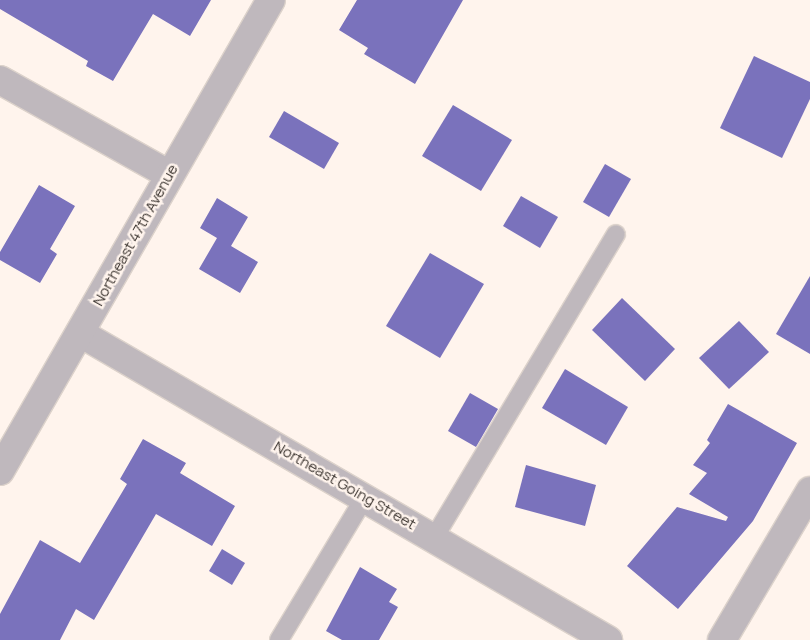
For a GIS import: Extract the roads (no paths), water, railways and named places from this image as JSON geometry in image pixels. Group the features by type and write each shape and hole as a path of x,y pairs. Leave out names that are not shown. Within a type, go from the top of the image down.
{"street":[{"name":"Northeast 47th Avenue","path":"0,471 168,174 271,0"},
{"path":"0,80 168,174"},
{"name":"Northeast Going Street","path":"80,332 608,640"},
{"path":"722,640 810,491"}],"lane":[{"path":"434,538 616,234"},
{"path":"279,640 365,497"}]}
